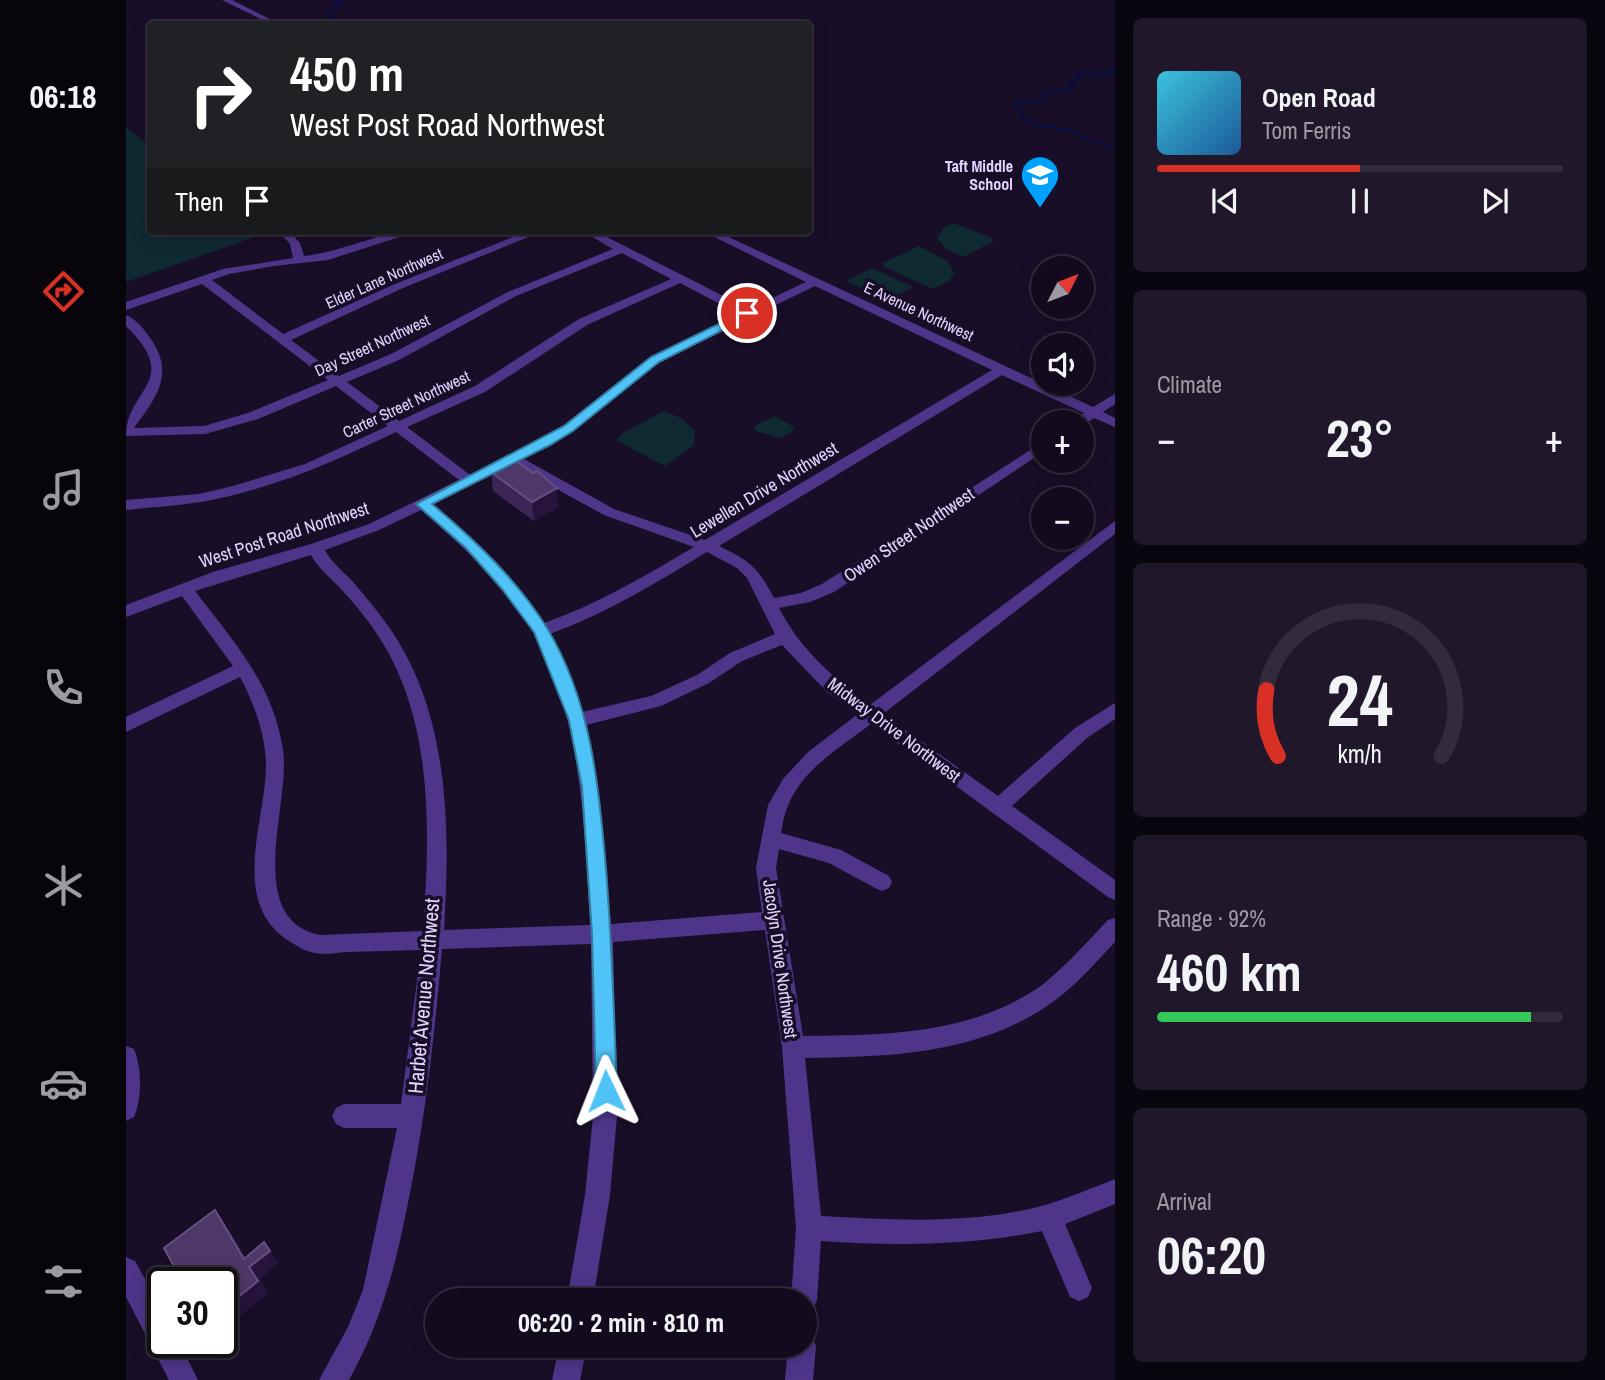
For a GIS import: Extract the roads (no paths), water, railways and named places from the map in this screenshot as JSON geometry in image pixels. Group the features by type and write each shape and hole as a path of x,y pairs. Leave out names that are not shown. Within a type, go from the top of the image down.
{"street":[{"path":"226,0 270,21"},
{"path":"288,235 295,243 299,260"},
{"path":"126,306 203,279 246,268 346,254 401,235"},
{"name":"Elder Lane Northwest","path":"283,339 399,286 528,235"},
{"path":"595,235 747,313"},
{"name":"E Avenue Northwest","path":"715,235 1087,410"},
{"name":"Day Street Northwest","path":"126,431 205,430 253,416 395,357 512,294 622,249"},
{"path":"203,279 469,481"},
{"name":"Carter Street Northwest","path":"126,505 199,498 272,480 310,467 480,389 583,322 680,279"},
{"name":"West Post Road Northwest","path":"126,611 184,588 316,548 374,527 423,504 569,428 655,359 815,282"},
{"path":"126,319 145,337 155,352 158,371 148,401 126,431"},
{"name":"Lewellen Drive Northwest","path":"540,631 604,606 1001,370"},
{"path":"1094,412 1115,398"},
{"name":"E Avenue Northwest","path":"1094,414 1115,424"},
{"name":"Owen Street Northwest","path":"767,605 804,598 828,588 1031,454"},
{"name":"Midway Drive Northwest","path":"513,459 564,490 609,512 707,546 743,564 754,575 785,637 832,687 1115,891"},
{"path":"423,504 471,545 507,585 540,631 557,665 577,720 591,787 601,934 606,1091 597,1204 582,1288"},
{"name":"Jacolyn Drive Northwest","path":"805,1288 809,1228 793,1047 766,868 769,838 778,804 790,784 815,757 1115,526"},
{"name":"Harbet Avenue Northwest","path":"316,548 319,556 372,612 397,652 416,697 429,747 436,821 434,941 413,1116 376,1290 351,1349 333,1380"},
{"path":"184,588 245,667 257,689 268,724 275,766 264,886 274,913 289,930 315,944 601,934 773,920"},
{"path":"577,720 654,701 703,679 736,657 785,637"},
{"path":"126,725 245,667"},
{"path":"999,807 1082,733 1115,710"},
{"path":"769,838 834,856 882,882"},
{"path":"793,1047 913,1043 960,1036 1001,1021 1043,997 1074,970 1115,927"},
{"path":"126,1057 126,1109"},
{"path":"344,1116 413,1116"},
{"path":"809,1228 900,1234 976,1230 1050,1219 1115,1191"},
{"path":"1050,1219 1079,1288"},
{"path":"129,1283 147,1314"},
{"path":"172,1358 184,1380"},
{"path":"566,1380 571,1358"},
{"path":"799,1380 801,1358"}],"waterway":[{"path":"336,21 328,12 339,5 336,3 344,0"},
{"path":"1115,66 1114,70 1106,74 1079,73 1076,75 1079,79 1069,81 1074,88 1044,93 1044,100 1015,103 1025,119 1032,124 1074,131 1081,137 1115,148"}],"place":[{"name":"Taft Middle School","path":"1040,209"}]}
